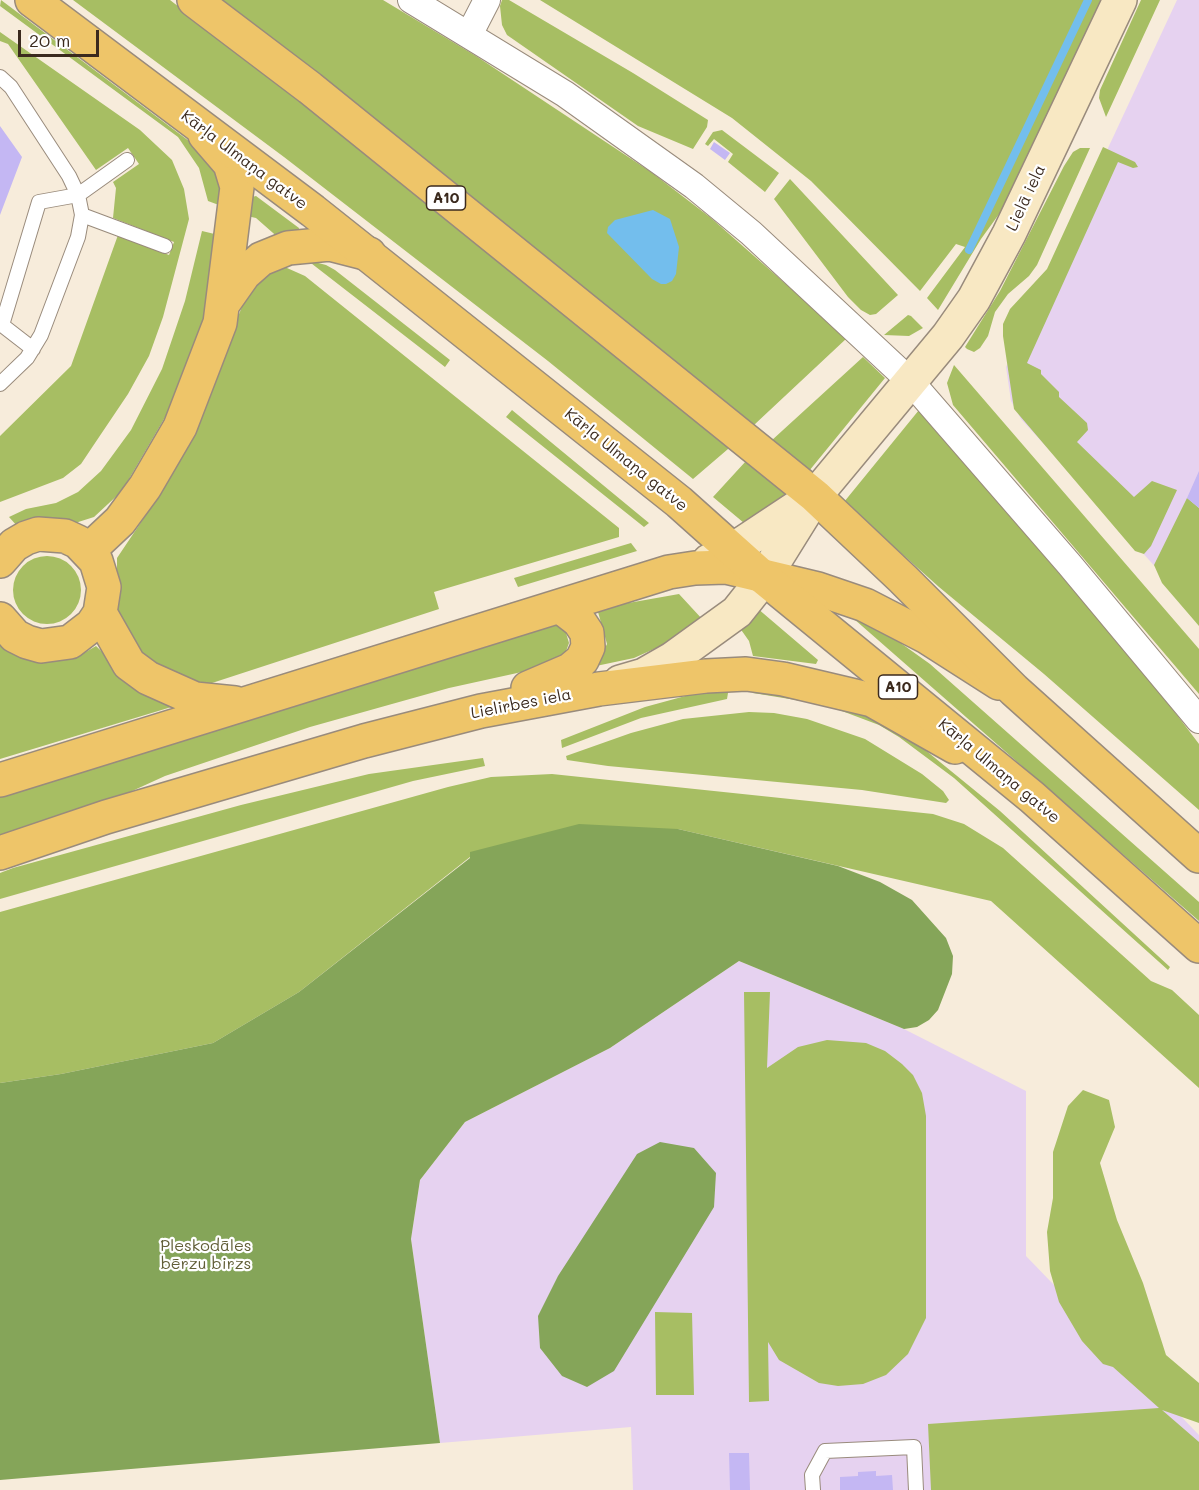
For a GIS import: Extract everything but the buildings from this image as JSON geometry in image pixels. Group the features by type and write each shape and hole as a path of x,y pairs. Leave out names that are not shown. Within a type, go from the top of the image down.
{"main road":[{"name":"Kārļa Ulmaņa gatve","path":"32,0 369,254 734,549 764,578 1032,797 1199,946"},
{"name":"A10","path":"194,0 320,96 814,496 903,579 1014,690 1199,856"},
{"path":"88,550 120,521 145,487 180,427 220,323 225,301 237,187 230,164 193,122"},
{"path":"225,301 244,274 261,260 288,248 330,244 369,254"},
{"path":"0,619 15,636 27,642 56,646 82,635 100,613 104,600 102,573 88,550 65,536 38,534 20,541 1,553"},
{"path":"0,780 669,572 695,568 726,567 764,578 818,589 865,605 893,618 978,672 1014,690"},
{"path":"481,711 570,670 582,660 588,647 587,633 579,621 561,607"},
{"path":"100,613 129,664 148,678 195,699 246,705"},
{"name":"Lielirbes iela","path":"0,853 106,817 342,747 481,711 598,689 706,676 746,674 825,688 872,700 932,732 1032,797"}],"street":[{"path":"411,0 566,94 694,186 751,233 911,382 1069,564 1199,720"},
{"path":"469,35 487,0"},
{"name":"Lielā iela","path":"814,496 955,327 992,267 1120,0"},
{"path":"695,568 734,549 814,496"},
{"path":"598,689 644,675 695,645 737,612 764,578 814,496"}],"lane":[{"path":"0,77 17,96 69,176 78,195 82,215 78,237 41,335 33,349 0,384"},
{"path":"33,349 1,325 39,202 78,195 127,160"},
{"path":"82,215 165,246"},
{"path":"813,1490 812,1475 825,1451 914,1447 916,1490"}],"shaded area":[{"path":"1177,0 1199,0 1199,615 1021,419 1011,401 1006,367"},
{"path":"739,961 904,1029 1026,1091 1026,1256 1199,1435 1199,1490 633,1490 631,1427 440,1443 411,1239 420,1180 465,1122 610,1048"}],"green space":[{"path":"1,0 205,153 218,168 227,208 208,201 199,168 178,137 0,6"},
{"path":"73,0 170,0 410,186 729,442 728,449 693,479 548,361 284,157"},
{"path":"217,0 383,0 476,56 651,172 711,218 847,338 754,425"},
{"path":"502,0 509,0 708,120 707,127 693,149 638,126 507,35 502,25 500,6"},
{"path":"540,0 1105,0 1015,192 981,239 938,310 927,298 965,247 956,244 920,291 811,181 732,118"},
{"path":"1141,0 1160,0 1106,117 1099,98 1100,90"},
{"path":"0,32 140,130 172,160 184,189 189,219 163,317 149,356 128,394 81,464 63,478 0,502 0,436 71,366 118,235 169,255 174,242 113,218 116,188 113,182 139,164 128,148 96,170 8,44 0,41"},
{"path":"722,130 779,173 765,192 728,162 733,154 714,139 708,146 705,144 713,132"},
{"path":"1103,147 1135,162 1138,167 1133,168 1118,162 1027,363 1041,370 1041,374 1059,392 1059,397 1087,423 1088,430 1077,442 1134,497 1152,481 1177,490 1151,546 1144,554 1135,551 1014,409 1003,336 1003,324 1010,309 1047,269"},
{"path":"1080,148 1090,148 1037,265 1029,276 1008,294 995,312 988,336 980,348 974,352 967,349 965,347 1000,291 1064,166 1073,152"},
{"path":"790,179 898,295 876,314 870,315 861,310 848,297 774,199"},
{"path":"256,196 299,228 298,235 281,240 256,218 247,216 248,198"},
{"path":"202,231 223,236 210,300 171,407 122,491 94,517 72,524 18,527 9,517 26,509 56,503 78,492 101,471 131,430 162,369 185,301"},
{"path":"307,260 335,270 450,360 445,367"},
{"path":"278,264 305,276 619,528 619,537 434,592 439,609 212,683 193,685 151,668 117,617 117,558 164,488 194,431 248,291"},
{"path":"908,315 923,328 909,336 884,335"},
{"path":"863,357 885,378 809,471 771,441"},
{"path":"954,365 1199,649 1199,694 953,405 947,383"},
{"path":"512,410 649,523 644,527 506,417"},
{"path":"919,410 1149,678 1199,744 1199,810 1044,674 939,587 844,502"},
{"path":"746,461 787,493 768,510 744,523 713,497"},
{"path":"1187,498 1199,508 1199,626 1162,583 1154,565"},
{"path":"631,543 637,551 518,587 514,578"},
{"path":"47,556 60,559 71,566 78,577 81,590 78,603 71,614 60,621 47,624 34,621 23,614 16,603 13,590 16,577 23,566 34,559"},
{"path":"679,594 703,620 674,640 634,658 596,666 607,644 598,612 617,605"},
{"path":"838,605 888,634 930,664 1199,902 1199,921"},
{"path":"757,608 818,660 816,664 753,656 749,641 737,624"},
{"path":"551,625 558,626 566,633 569,643 565,654 549,666 449,688 310,727 165,776 119,797 0,839 0,795"},
{"path":"0,644 33,659 47,662 79,656 96,646 119,668 178,705 0,759"},
{"path":"753,689 856,711 924,749 1000,811 1170,967 1168,970 954,778 899,737 879,725 826,705 753,693"},
{"path":"700,692 728,693 727,699 641,718 562,748 561,740 645,707"},
{"path":"749,712 774,713 807,719 865,739 922,774 943,791 949,800 946,803 862,790 608,766 567,760 566,756 631,733 683,719"},
{"path":"483,758 485,766 413,781 0,899 0,873 13,868 241,805 369,774"},
{"path":"552,774 933,814 964,824 1003,848 1151,981 1172,990 1199,1015 1199,1088 991,901 678,829 470,857 299,992 213,1043 61,1074 0,1083 0,912 448,787 491,777"},
{"name":"Pleskodāles bērzu birzs","path":"579,824 678,829 838,866 880,882 912,900 946,938 953,956 952,974 938,1010 929,1020 917,1027 904,1029 739,961 610,1048 465,1122 420,1180 411,1239 440,1443 0,1480 0,1083 61,1074 213,1043 299,992 470,858 470,852"},
{"path":"744,992 770,992 767,1068 798,1047 827,1040 866,1043 885,1051 913,1075 922,1093 926,1116 926,1318 908,1354 886,1375 863,1384 838,1386 819,1383 779,1360 768,1342 769,1401 749,1402"},
{"path":"1083,1090 1109,1100 1115,1127 1100,1163 1117,1220 1143,1283 1166,1355 1199,1383 1199,1423 1162,1410 1199,1442 1199,1490 931,1490 928,1424 1159,1408 1113,1367 1103,1364 1082,1341 1059,1302 1050,1271 1047,1232 1053,1198 1053,1152 1068,1106"},
{"path":"660,1142 694,1148 716,1173 714,1207 614,1371 587,1387 562,1376 540,1348 538,1316 558,1276 637,1154"},
{"path":"655,1312 692,1313 694,1395 656,1395"}],"water":[{"path":"653,210 670,219 679,247 676,274 672,281 666,284 652,279 607,233 608,227 615,220"}],"waterway":[{"path":"969,250 1088,0"}]}
